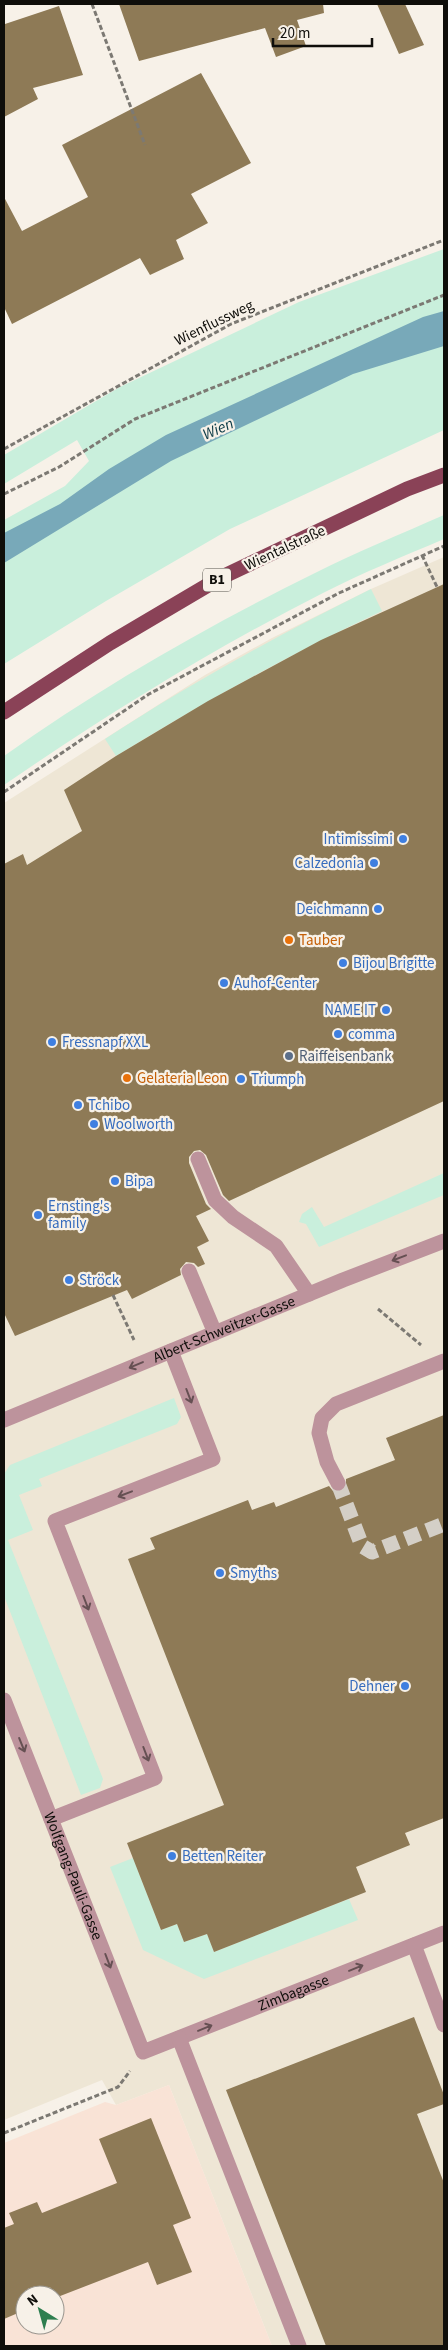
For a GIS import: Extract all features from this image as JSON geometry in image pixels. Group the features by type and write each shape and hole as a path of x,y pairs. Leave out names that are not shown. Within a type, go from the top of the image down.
{"main road":[{"name":"Wientalstraße","path":"4,712 110,643 220,578 407,489 444,474"}],"street":[{"path":"198,1160 215,1200 233,1217 276,1246 309,1294"},
{"name":"Albert-Schweitzer-Gasse","path":"4,1420 309,1294 444,1241"},
{"path":"189,1271 215,1333"},
{"path":"51,1819 155,1778 55,1522 213,1459 171,1351"},
{"path":"338,1483 326,1462 319,1434 322,1418 336,1404 443,1361"},
{"name":"Wolfgang-Pauli-Gasse","path":"4,1700 143,2052"},
{"name":"Zimbagasse","path":"143,2052 444,1933"},
{"path":"414,1945 444,2025"},
{"path":"179,2038 299,2346"}],"path":[{"path":"92,4 145,145"},
{"name":"Wienflussweg","path":"4,449 231,324 444,240"},
{"path":"4,494 59,467 135,419 444,294"},
{"path":"4,792 150,694 339,593 444,546"},
{"path":"422,555 437,587"},
{"path":"113,1295 144,1362"},
{"path":"378,1309 443,1361"},
{"path":"4,2133 118,2087 143,2052"}],"shaded area":[{"path":"444,557 444,2346 272,2346 169,2085 116,2105 102,2080 4,2120 4,803 205,675 272,638 371,589"},
{"path":"169,2085 272,2346 4,2346 4,2143 105,2102 116,2105"}],"green space":[{"path":"444,249 444,430 230,529 106,601 4,664 4,520 65,486 89,461 77,440 4,484 4,455 120,387 299,302"},
{"path":"444,515 444,539 383,565 282,614 120,708 4,785 4,756 116,682 273,594 346,558"},
{"path":"371,589 382,611 314,644 247,680 116,756 105,739 235,660"},
{"path":"444,1173 444,1195 319,1247 306,1224 299,1222 302,1214 312,1207 324,1227"},
{"path":"174,1398 181,1417 177,1424 39,1479 42,1486 19,1495 33,1530 8,1540 103,1779 100,1788 81,1795 4,1596 4,1474 10,1465"},
{"path":"133,1858 161,1930 177,1924 184,1942 207,1934 214,1952 349,1899 358,1920 204,1979 143,1950 110,1867"}],"water":[{"name":"Wien","path":"444,311 444,346 353,374 171,461 4,563 4,533 60,504 109,469 166,435 423,317"}],"building":[{"path":"119,4 323,4 324,13 297,20 306,46 276,57 265,28 139,61"},
{"path":"377,4 405,4 424,45 399,54"},
{"path":"59,6 83,75 33,88 38,99 4,117 4,22 5,24"},
{"path":"201,73 251,163 191,194 208,223 176,240 184,259 150,275 140,258 12,324 4,307 4,197 22,231 88,197 62,145"},
{"name":"Auhof-Center","path":"444,584 444,1101 229,1201 223,1195 206,1155 200,1150 194,1151 189,1157 189,1163 206,1204 211,1209 196,1216 209,1241 197,1247 205,1264 198,1267 194,1263 186,1262 180,1269 181,1275 132,1299 127,1290 15,1336 4,1313 4,864 23,854 27,865 82,831 64,790 116,756 208,701 321,640"},
{"path":"444,1415 444,1818 405,1833 410,1845 356,1867 366,1892 214,1952 207,1934 184,1942 177,1924 161,1930 127,1843 224,1805 128,1559 155,1549 150,1538 248,1500 252,1510 274,1502 276,1507 329,1486 333,1491 342,1491 346,1488 346,1479 395,1460 386,1438"},
{"path":"414,2017 444,2095 444,2104 417,2114 444,2183 444,2346 326,2346 226,2090"},
{"path":"151,2118 191,2218 173,2225 192,2272 157,2285 148,2262 65,2294 65,2285 15,2285 15,2314 4,2319 4,2228 14,2224 9,2213 37,2202 42,2213 117,2183 99,2139"}],"tunnel":[{"path":"338,1483 362,1546 372,1552 444,1524"}],"place":[{"name":"Intimissimi","path":"403,839"},
{"name":"Calzedonia","path":"374,863"},
{"name":"Deichmann","path":"378,909"},
{"name":"Tauber","path":"289,940"},
{"name":"Bijou Brigitte","path":"343,963"},
{"name":"Auhof-Center","path":"224,983"},
{"name":"NAME IT","path":"386,1010"},
{"name":"comma","path":"338,1034"},
{"name":"Fressnapf XXL","path":"52,1042"},
{"name":"Raiffeisenbank","path":"289,1056"},
{"name":"Gelateria Leon","path":"127,1078"},
{"name":"Triumph","path":"241,1079"},
{"name":"Tchibo","path":"78,1105"},
{"name":"Woolworth","path":"94,1124"},
{"name":"Bipa","path":"115,1181"},
{"name":"Ernsting's family","path":"38,1215"},
{"name":"Ströck","path":"69,1280"},
{"name":"Smyths","path":"220,1573"},
{"name":"Dehner","path":"405,1686"},
{"name":"Betten Reiter","path":"172,1856"}]}
